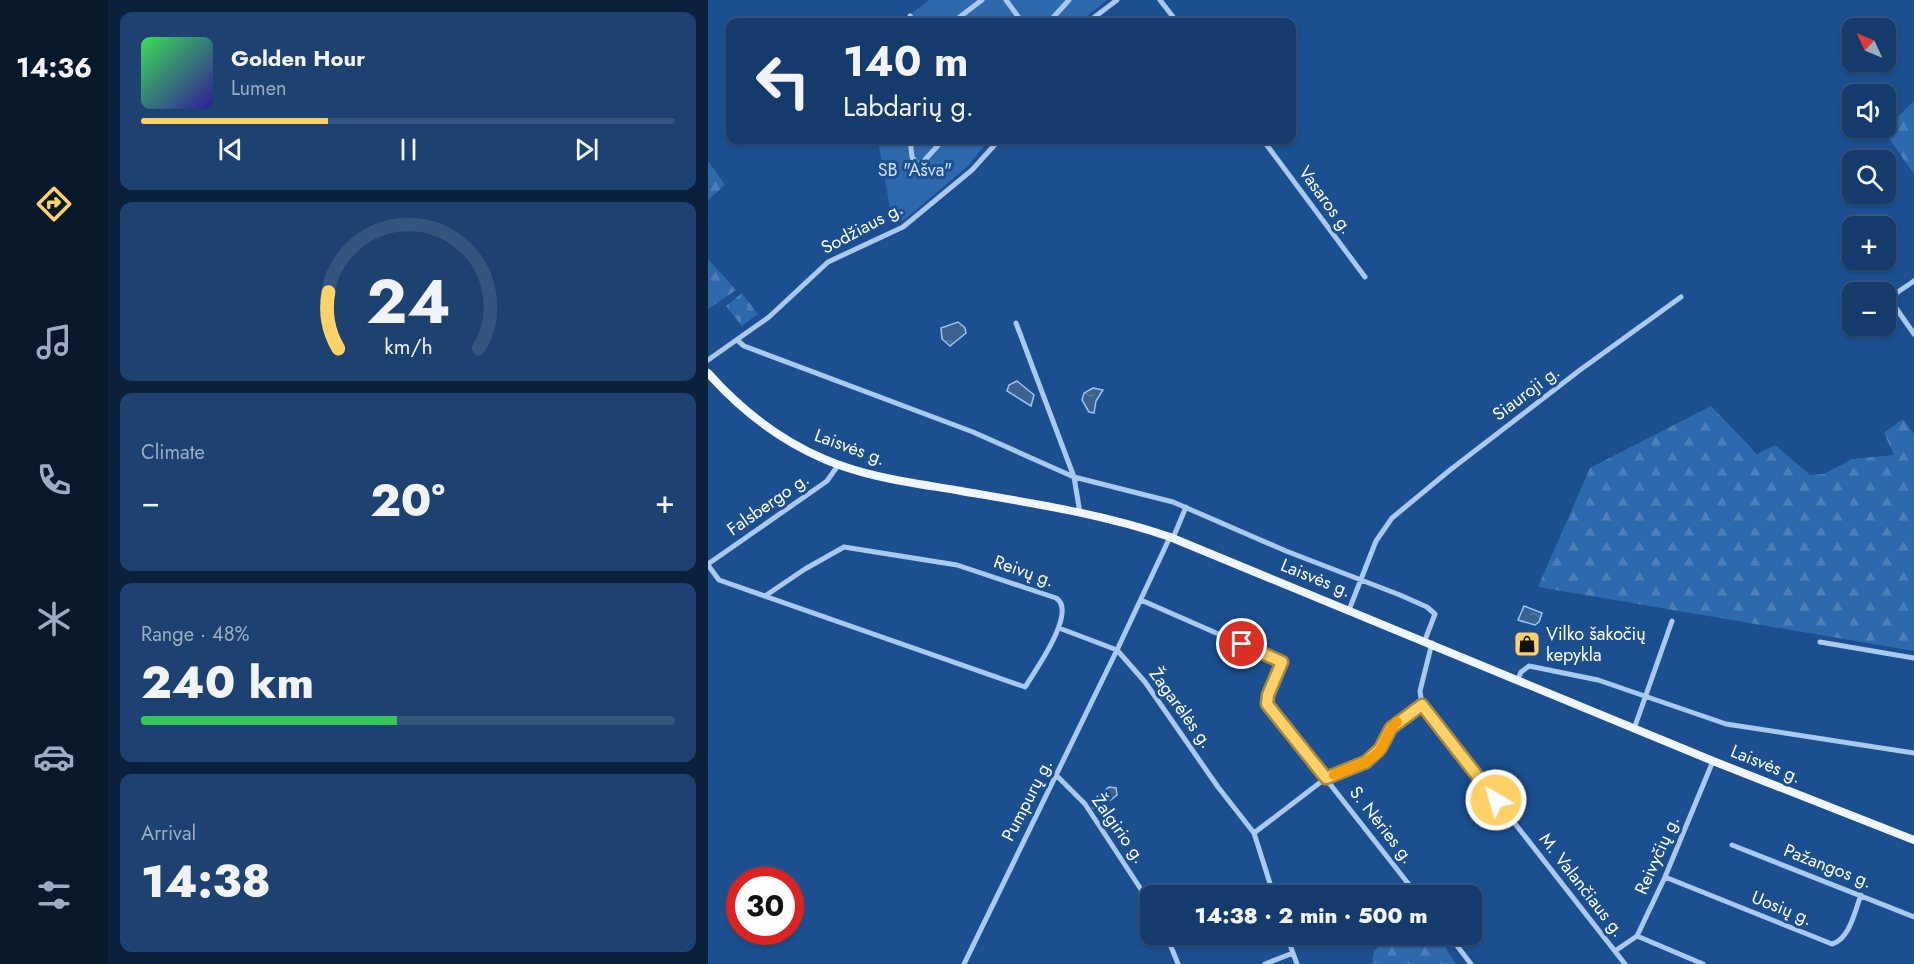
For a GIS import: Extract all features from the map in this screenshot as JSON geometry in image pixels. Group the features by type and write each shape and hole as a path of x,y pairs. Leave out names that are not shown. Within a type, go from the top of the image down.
{"main road":[{"name":"Laisvės g.","path":"708,373 739,404 764,424 810,452 839,464 913,484 1080,513 1172,538 1518,679 1634,729 1914,840"}],"street":[{"path":"958,18 982,0"},
{"path":"1006,0 1019,18"},
{"path":"1053,18 1069,0"},
{"path":"1093,18 1117,0"},
{"path":"1160,0 1174,18"},
{"path":"910,144 912,157 917,164 923,162 940,144"},
{"name":"Sodžiaus g.","path":"708,360 769,317 828,262 903,227 972,170 995,144"},
{"name":"Vasaros g.","path":"1266,144 1365,278"},
{"path":"1914,281 1889,298 1914,334"},
{"name":"Siauroji g.","path":"1349,610 1376,541 1392,518 1562,384 1682,297"},
{"path":"1016,323 1074,477 1080,513"},
{"path":"737,340 744,346 973,432 1074,477 1136,490 1186,507 1433,611 1435,617 1428,642 1420,691 1422,705 1391,728 1380,749 1366,762 1326,778 1254,833"},
{"name":"Falsbergo g.","path":"708,564 827,481 839,464"},
{"path":"708,564 719,580 1026,687 1059,628 1117,650 1186,507"},
{"name":"Reivų g.","path":"765,596 805,569 844,548 957,565 1056,598 1063,605 1059,628"},
{"name":"S. Nėries g.","path":"1141,600 1282,662 1268,695 1267,704 1409,885"},
{"path":"1634,729 1672,621"},
{"path":"1820,642 1914,658"},
{"name":"Pumpurų g.","path":"964,964 1117,650"},
{"name":"Žagarėlės g.","path":"1117,650 1159,700 1218,787 1254,833 1271,885"},
{"path":"1518,679 1524,669 1535,666 1598,680 1726,724 1914,753"},
{"name":"M. Valančiaus g.","path":"1422,705 1625,964"},
{"name":"Reivyčių g.","path":"1637,936 1665,877 1713,761"},
{"name":"Žalgirio g.","path":"1057,776 1085,804 1140,888"},
{"name":"Pažangos g.","path":"1732,845 1914,917"},
{"name":"Uosių g.","path":"1665,877 1832,944 1839,942 1845,934 1861,895"},
{"path":"1615,951 1637,936 1702,964"},
{"path":"1170,945 1178,964"},
{"path":"1290,945 1297,964"},
{"path":"1456,945 1471,964"},
{"path":"1265,964 1293,954"}],"green space":[{"path":"929,0 1107,0 1084,18 906,18"},
{"path":"1914,101 1914,174 1889,138 1896,138 1896,119"},
{"name":"SB \"Ašva\"","path":"879,144 986,144 968,166 904,220 893,225"},
{"path":"708,161 725,185 708,200"},
{"path":"708,259 736,290 708,309"},
{"path":"742,293 758,314 742,326 726,306"},
{"path":"1711,406 1757,454 1775,445 1810,475 1824,474 1852,459 1894,455 1884,433 1903,419 1914,434 1914,651 1538,587 1590,468"},
{"path":"1380,945 1444,945 1456,964 1372,964 1374,951"}],"water":[{"path":"958,322 965,328 966,333 950,346 942,339 941,328"},
{"path":"1017,381 1034,395 1031,406 1007,391 1009,385"},
{"path":"1093,388 1103,390 1096,401 1094,413 1089,412 1082,400 1084,393"},
{"path":"1524,606 1542,613 1539,622 1535,625 1518,620"},
{"path":"1109,787 1116,788 1117,795 1099,809 1093,808 1093,800"}],"slow traffic":[{"path":"1334,775 1366,762 1380,749 1391,728 1397,722"}],"place":[{"name":"Vilko šakočių kepykla","path":"1527,644"}],"route":[{"path":"1242,644 1282,662 1268,695 1267,704 1326,778 1366,762 1380,749 1391,728 1409,712 1422,705 1496,800"}]}
